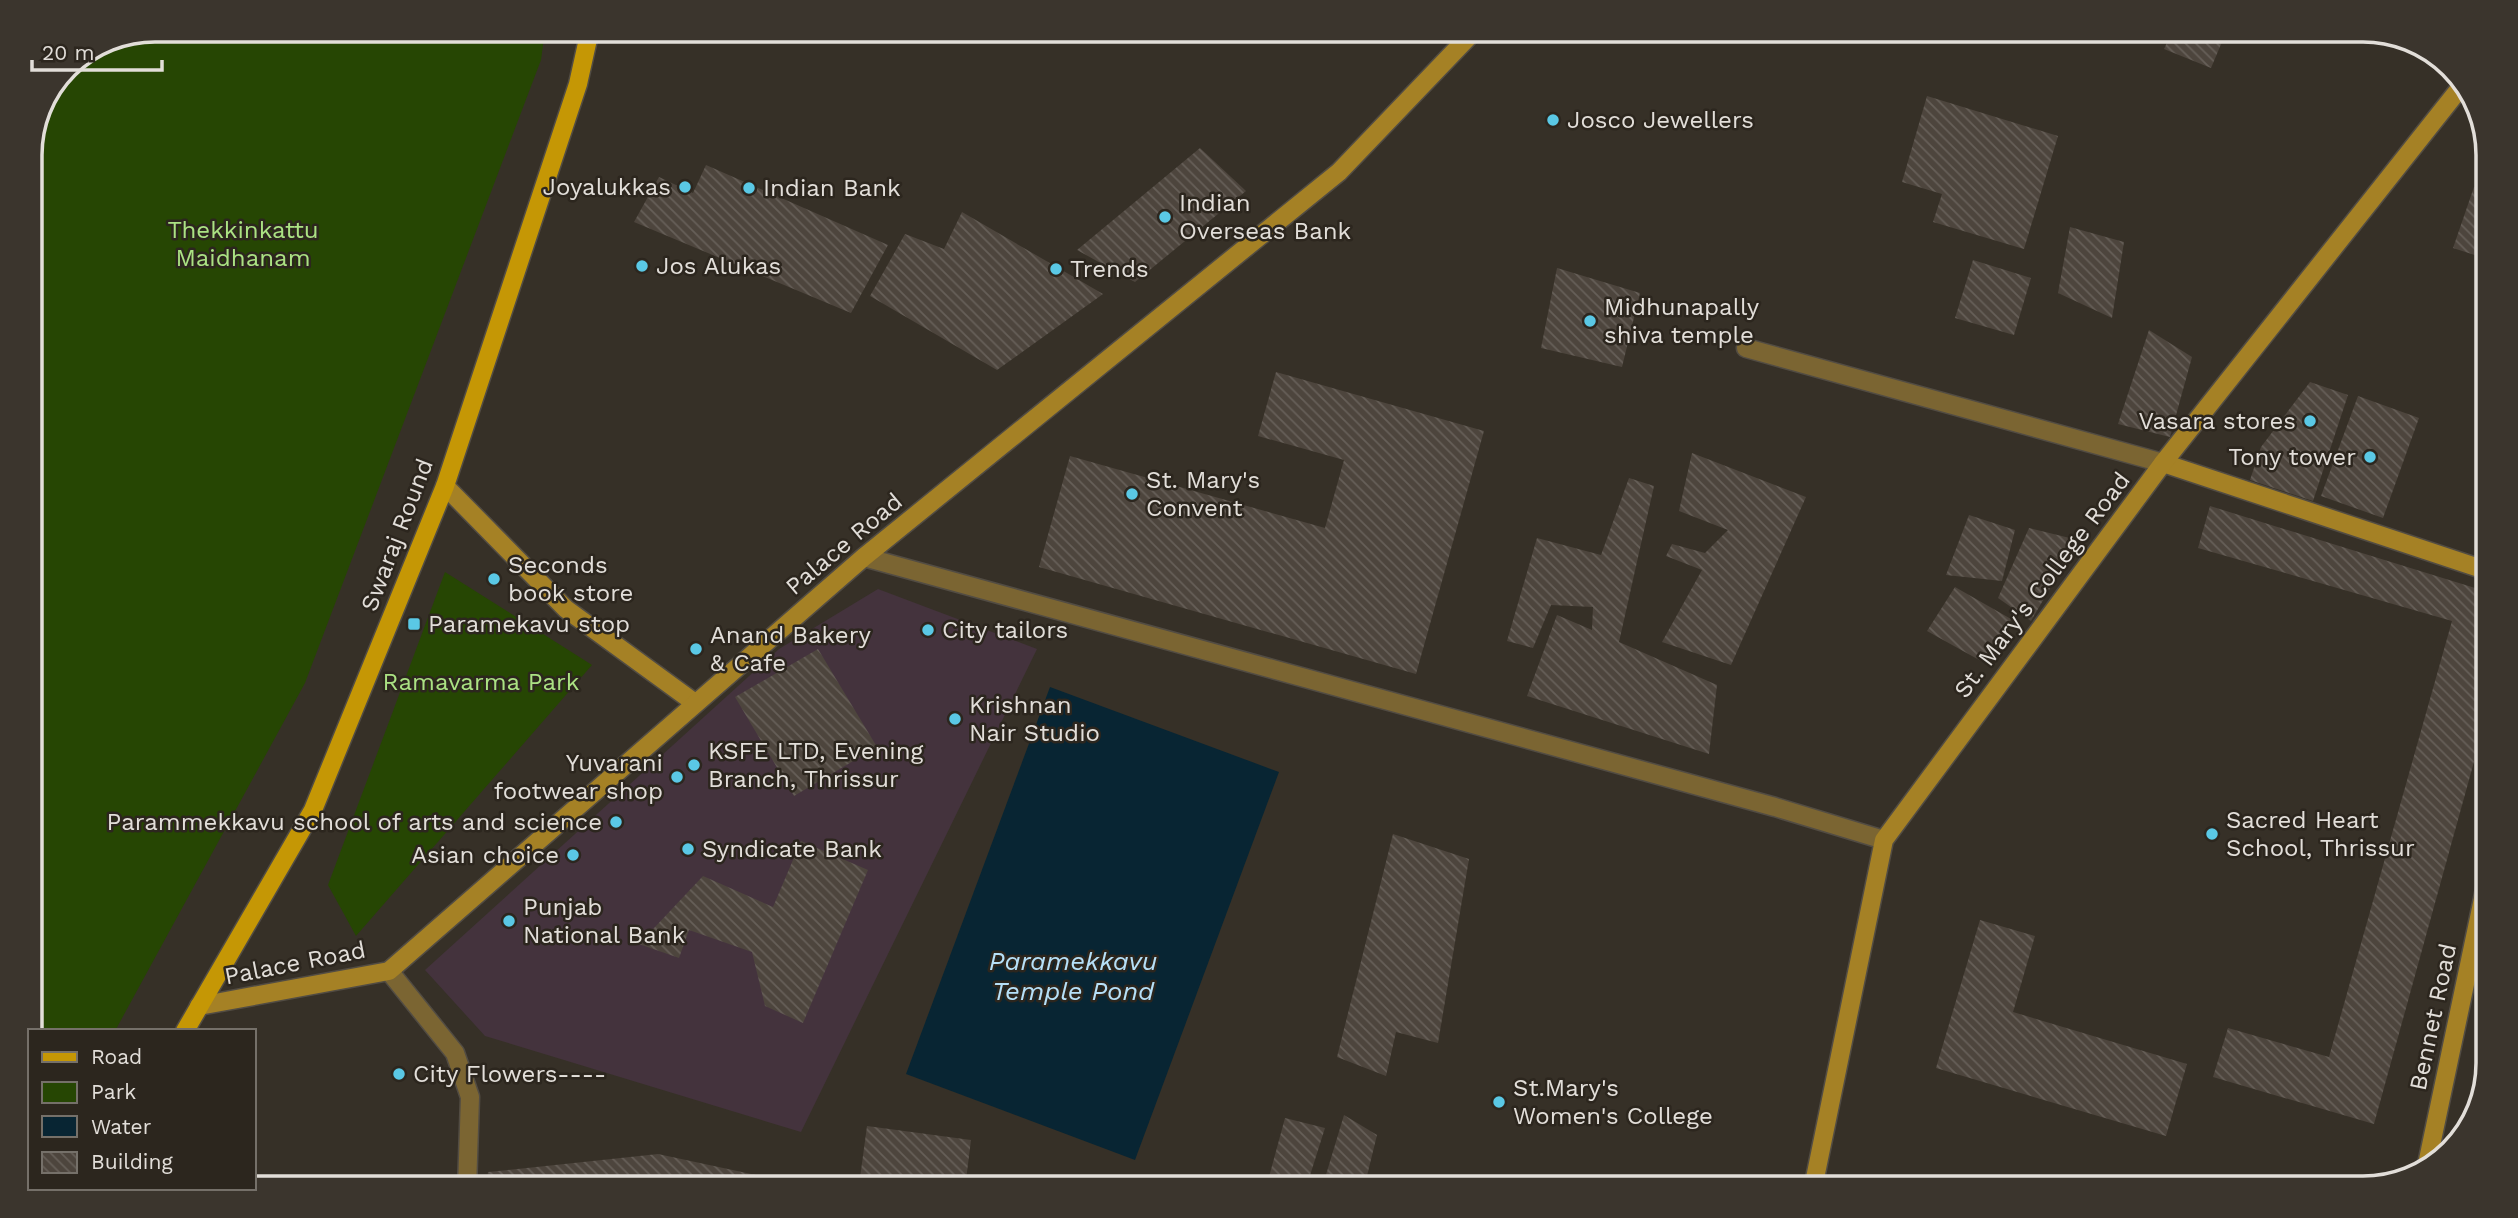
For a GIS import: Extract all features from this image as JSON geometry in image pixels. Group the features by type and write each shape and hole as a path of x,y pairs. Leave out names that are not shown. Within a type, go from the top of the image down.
{"main road":[{"name":"Swaraj Round","path":"186,1029 313,810 445,486 578,84 587,42"},
{"name":"Palace Road","path":"199,1006 389,971 864,557 1339,173 1464,42"},
{"name":"St. Mary's College Road","path":"1815,1176 1884,840 2163,463 2457,92"},
{"path":"2163,463 2476,567"},
{"path":"445,486 566,609 695,703"},
{"name":"Bennet Road","path":"2429,1155 2476,932"}],"street":[{"path":"1746,348 2163,463"},
{"path":"864,557 1775,807 1884,840"},
{"path":"389,971 455,1053 470,1097 467,1176"}],"shaded area":[{"path":"878,589 1037,649 801,1132 485,1036 425,970 779,649"}],"green space":[{"name":"Thekkinkattu Maidhanam","path":"543,42 541,60 305,683 116,1029 42,1029 42,148 51,112 61,92 75,75 92,61 133,44"},
{"name":"Ramavarma Park","path":"445,572 592,665 356,936 328,885"}],"water":[{"name":"Paramekkavu Temple Pond","path":"1050,687 1279,772 1135,1160 906,1074"}],"building":[{"path":"2167,42 2222,42 2211,68 2164,49"},
{"path":"1927,96 2058,136 2024,249 1933,222 1942,194 1902,182"},
{"path":"1200,148 1246,191 1135,282 1077,250"},
{"path":"706,165 888,245 851,313 634,222 659,177 693,193"},
{"path":"2476,187 2476,255 2453,248"},
{"path":"962,212 1103,294 997,370 870,296 905,234 944,249"},
{"path":"2070,227 2124,242 2112,318 2058,293"},
{"path":"1973,260 2031,278 2014,335 1955,318"},
{"name":"Midhunapally shiva temple","path":"1557,268 1640,293 1622,367 1541,348"},
{"path":"2149,330 2192,357 2170,437 2118,424"},
{"name":"St. Mary's Convent","path":"1276,372 1484,431 1416,674 1039,567 1070,456 1325,528 1344,460 1258,436"},
{"name":"Vasara stores","path":"2310,382 2348,395 2313,501 2250,480 2261,447"},
{"name":"Tony tower","path":"2358,396 2419,418 2383,518 2321,496"},
{"path":"1692,453 1806,497 1731,665 1662,642 1702,570 1666,556 1672,544 1705,553 1728,530 1679,511"},
{"path":"1629,478 1654,486 1619,642 1717,685 1709,754 1527,696 1557,615 1592,630 1593,607 1551,605 1533,648 1507,641 1537,538 1601,555"},
{"path":"2210,506 2476,588 2476,754 2374,1124 2213,1077 2228,1028 2329,1057 2452,621 2198,548"},
{"path":"1969,515 2015,530 2002,581 1946,575"},
{"path":"2029,528 2078,540 2031,621 1998,598"},
{"path":"1955,587 2011,619 1990,666 1927,631"},
{"path":"818,649 877,747 794,796 735,697"},
{"path":"1393,834 1469,859 1438,1043 1396,1032 1386,1076 1337,1057"},
{"path":"801,841 868,870 803,1023 765,1006 752,952 689,930 679,958 639,944 703,876 773,907"},
{"path":"1980,920 2035,936 2013,1012 2187,1064 2166,1136 1936,1068"},
{"path":"1344,1115 1377,1135 1367,1176 1326,1176"},
{"path":"1285,1118 1325,1128 1310,1176 1269,1176"},
{"path":"867,1126 971,1140 966,1176 860,1176"},
{"path":"658,1154 760,1176 488,1176 488,1172"}],"place":[{"name":"Josco Jewellers","path":"1553,120"},
{"name":"Joyalukkas","path":"685,187"},
{"name":"Indian Bank","path":"749,188"},
{"name":"Indian Overseas Bank","path":"1165,217"},
{"name":"Jos Alukas","path":"642,266"},
{"name":"Trends","path":"1056,269"},
{"name":"Midhunapally shiva temple","path":"1590,321"},
{"name":"Vasara stores","path":"2310,421"},
{"name":"Tony tower","path":"2370,457"},
{"name":"St. Mary's Convent","path":"1132,494"},
{"name":"Seconds book store","path":"494,579"},
{"name":"Paramekavu stop","path":"414,624"},
{"name":"City tailors","path":"928,630"},
{"name":"Anand Bakery & Cafe","path":"696,649"},
{"name":"Krishnan Nair Studio","path":"955,719"},
{"name":"KSFE LTD, Evening Branch, Thrissur","path":"694,765"},
{"name":"Yuvarani footwear shop","path":"677,777"},
{"name":"Parammekkavu school of arts and science","path":"616,822"},
{"name":"Sacred Heart School, Thrissur","path":"2212,834"},
{"name":"Syndicate Bank","path":"688,849"},
{"name":"Asian choice","path":"573,855"},
{"name":"Punjab National Bank","path":"509,921"},
{"name":"City Flowers----","path":"399,1074"},
{"name":"St.Mary's Women's College","path":"1499,1102"}]}
